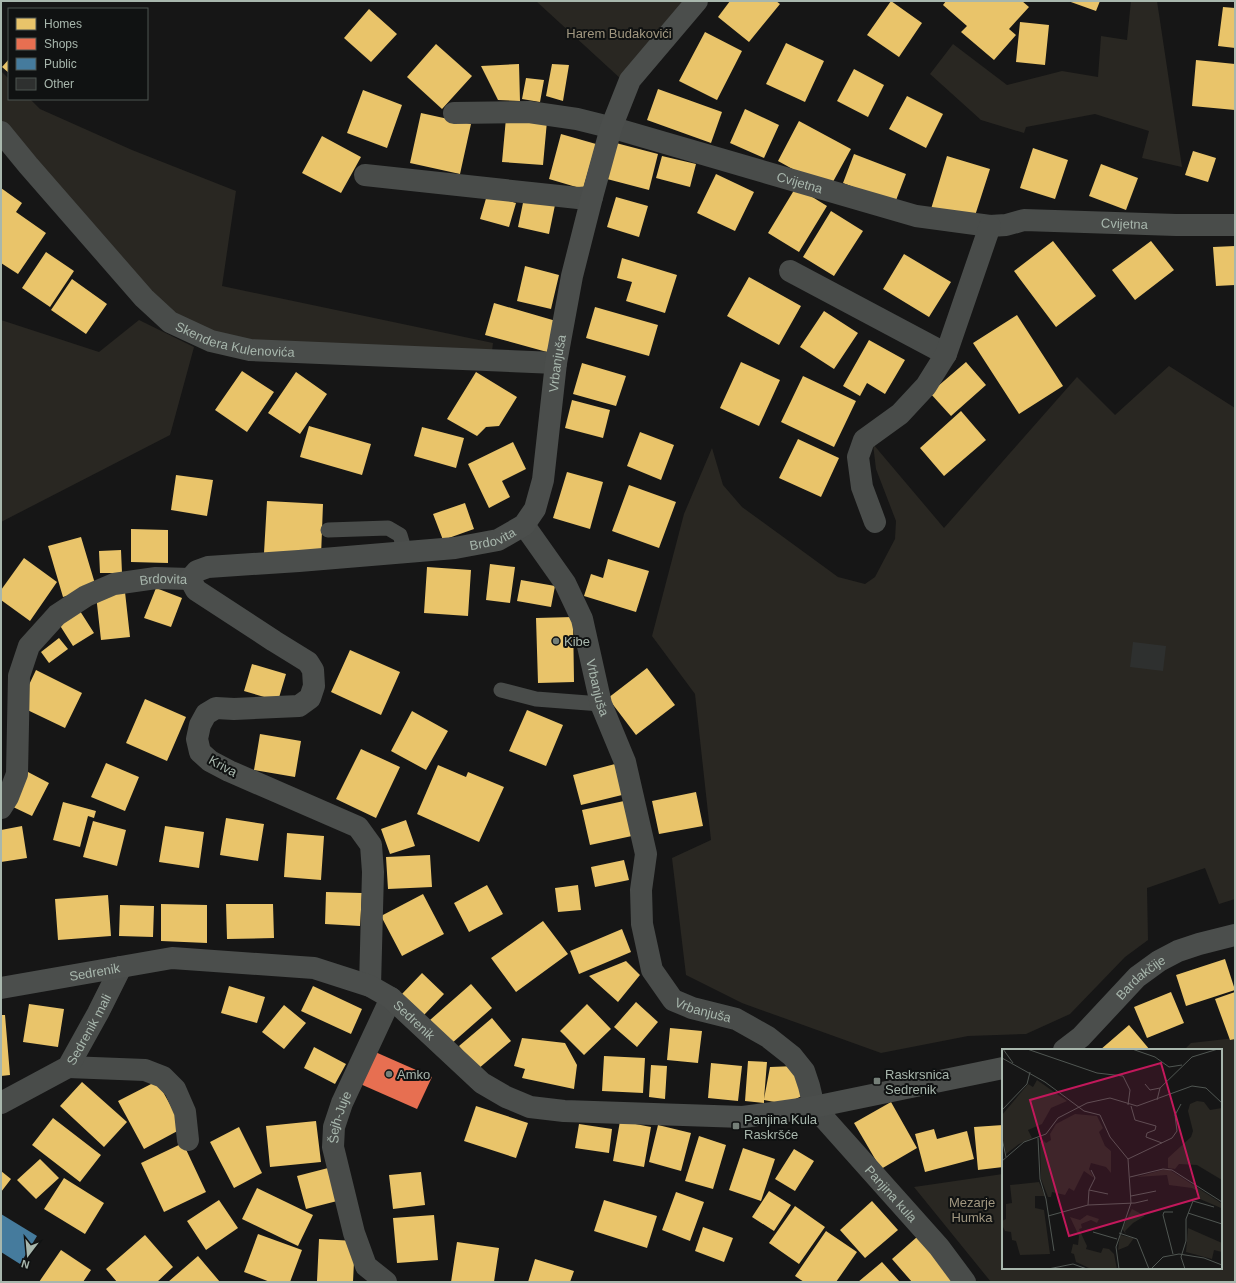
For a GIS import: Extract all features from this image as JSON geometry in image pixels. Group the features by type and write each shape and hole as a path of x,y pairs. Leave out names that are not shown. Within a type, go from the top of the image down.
{"street":[{"name":"Vrbanjuša","path":"697,1 630,80 611,128 572,276 556,363 543,480 535,509 524,525 565,583 582,619 601,704 625,762 646,854 641,890 642,924 652,970 673,1000 692,1008 736,1019 768,1037 792,1056 804,1071 814,1107"},
{"name":"Cvijetna","path":"454,113 529,112 577,119 916,216 990,226 1006,225 1024,220 1235,225"},
{"name":"Skendera Kulenovića","path":"1,132 144,298 170,322 211,341 250,350 556,363"},
{"path":"365,175 578,198 592,197"},
{"path":"874,522 862,487 858,457 864,440 900,414 926,386 946,354 990,226"},
{"path":"790,271 946,354"},
{"name":"Brdovita","path":"1,808 8,797 17,774 19,676 29,646 57,615 86,596 114,584 156,578 190,579 197,570 208,567 455,548 498,540 524,525"},
{"name":"Kriva","path":"190,579 196,590 308,662 313,670 314,686 310,698 299,706 234,709 216,708 206,714 200,725 198,739 200,752 210,761 229,771 358,827 371,845 374,872 370,986"},
{"name":"Bardakčije","path":"1065,1049 1081,1037 1137,977 1159,961 1178,951 1192,946 1235,935"},
{"name":"Sedrenik","path":"1,988 172,958 314,968 370,986 391,998 482,1082 506,1097 530,1107 564,1111 743,1117 814,1107"},
{"name":"Sedrenik mali","path":"1,1103 68,1067 98,1013 121,967"},
{"name":"Šejh-Juje","path":"386,1282 366,1266 354,1233 333,1147 334,1127 342,1103 391,998"},
{"path":"68,1067 145,1070 163,1077 175,1088 185,1112 188,1140"},
{"path":"814,1107 1002,1068"},
{"name":"Panjina kula","path":"814,1107 939,1247 965,1282"}],"lane":[{"path":"328,530 388,528 400,535 405,552"},
{"path":"501,690 536,699 601,704"}],"green space":[{"name":"Harem Budakovići","path":"536,1 688,1 621,79"},
{"path":"1131,1 1157,1 1182,167 1142,158 1149,131 1095,114 1026,127 1024,133 981,120 930,74 953,44 1007,85 1062,71 1098,77 1101,36 1127,40"},
{"path":"1,71 8,78 8,100 31,100 40,109 132,150 236,191 222,286 493,343 492,351 256,342 221,335 186,322 139,284 1,121"},
{"path":"1,320 99,352 139,320 194,347 170,435 1,522"},
{"path":"1169,366 1235,408 1235,899 1219,904 1205,868 1147,888 1148,940 1125,957 1070,1014 1026,1034 968,1036 881,1053 742,1003 686,975 672,858 711,840 695,694 652,636 684,514 712,448 723,485 742,507 838,577 865,584 875,577 895,539 896,521 876,469 873,444 944,528 1077,377 1115,415"},
{"name":"Mezarje Humka","path":"1235,1038 1235,1282 991,1282 914,1187 1002,1174 1002,1269 1222,1269 1222,1049 1185,1049 1191,1043"}],"building: Homes":[{"path":"730,1 776,1 780,4 749,42 718,17"},
{"path":"891,1 922,23 899,57 867,35"},
{"path":"946,1 1022,1 1029,7 1009,29 1016,35 994,60 961,32 967,26 943,5"},
{"path":"1068,1 1100,1 1096,11"},
{"path":"1223,7 1235,8 1235,48 1218,46"},
{"path":"369,9 397,34 371,62 344,38"},
{"path":"1020,22 1049,25 1045,65 1016,62"},
{"path":"705,32 742,51 717,100 679,81"},
{"path":"786,43 824,61 805,102 766,84"},
{"path":"436,44 472,76 442,109 407,77"},
{"path":"8,60 8,72 2,67"},
{"path":"1196,60 1235,64 1235,110 1192,106"},
{"path":"519,64 520,101 498,100 481,66"},
{"path":"552,64 569,65 563,101 546,96"},
{"path":"854,69 884,85 868,117 837,101"},
{"path":"526,78 544,80 540,102 522,99"},
{"path":"658,89 722,112 711,143 647,120"},
{"path":"363,90 402,105 387,148 347,133"},
{"path":"907,96 943,114 926,148 889,129"},
{"path":"745,109 779,125 764,158 730,143"},
{"path":"421,113 471,124 460,174 410,163"},
{"path":"506,118 547,121 543,165 502,162"},
{"path":"799,121 851,149 829,189 778,161"},
{"path":"561,134 596,144 583,189 549,179"},
{"path":"322,136 361,157 341,193 302,173"},
{"path":"616,143 658,154 649,190 607,179"},
{"path":"1033,148 1068,160 1055,199 1020,188"},
{"path":"1193,151 1216,158 1208,182 1185,175"},
{"path":"854,154 906,174 895,203 843,183"},
{"path":"662,156 696,164 690,187 656,178"},
{"path":"947,156 990,169 973,222 931,209"},
{"path":"1101,164 1138,178 1126,210 1089,196"},
{"path":"716,174 754,192 735,231 697,213"},
{"path":"796,187 827,206 799,252 768,233"},
{"path":"1,188 22,203 16,212 46,233 18,274 1,263"},
{"path":"487,195 516,203 509,227 480,219"},
{"path":"616,197 648,206 639,237 607,227"},
{"path":"524,198 555,205 549,234 518,227"},
{"path":"831,211 863,231 834,276 803,257"},
{"path":"1053,241 1096,296 1056,327 1014,271"},
{"path":"1151,241 1174,270 1135,300 1112,270"},
{"path":"1235,246 1235,285 1216,286 1213,247"},
{"path":"46,252 74,271 50,307 22,288"},
{"path":"904,254 951,282 929,317 883,289"},
{"path":"622,258 677,275 665,313 626,301 632,282 617,278"},
{"path":"525,266 559,275 551,309 517,301"},
{"path":"749,277 801,306 779,345 727,316"},
{"path":"72,279 107,304 86,334 51,310"},
{"path":"494,303 556,321 547,352 485,335"},
{"path":"595,307 658,325 649,356 586,338"},
{"path":"824,311 858,333 834,369 800,347"},
{"path":"1017,315 1063,386 1019,414 973,343"},
{"path":"869,340 905,360 885,394 867,383 860,396 843,386"},
{"path":"741,362 780,380 759,426 720,408"},
{"path":"966,362 986,385 951,416 930,393"},
{"path":"582,363 626,376 616,406 573,394"},
{"path":"242,371 274,392 247,432 215,410"},
{"path":"296,372 327,394 300,434 268,413"},
{"path":"476,372 517,397 499,426 486,427 477,436 447,419"},
{"path":"803,376 856,401 834,447 781,422"},
{"path":"572,400 610,410 603,438 565,428"},
{"path":"961,411 986,440 944,476 920,448"},
{"path":"309,426 371,444 362,475 300,457"},
{"path":"422,427 464,438 456,468 414,456"},
{"path":"640,432 674,445 661,480 627,466"},
{"path":"798,439 839,458 821,497 779,478"},
{"path":"513,442 526,469 502,481 510,497 489,508 468,464"},
{"path":"567,472 603,482 590,529 553,518"},
{"path":"176,475 213,480 207,516 171,510"},
{"path":"629,485 676,502 659,548 612,531"},
{"path":"267,501 323,504 321,556 264,553"},
{"path":"465,503 474,529 443,540 433,514"},
{"path":"131,529 168,530 168,563 131,562"},
{"path":"81,537 96,587 63,597 48,546"},
{"path":"121,550 122,573 100,573 99,551"},
{"path":"24,558 57,582 30,621 1,600 1,590"},
{"path":"608,559 649,571 636,612 584,596 591,574 603,578"},
{"path":"490,564 515,567 510,603 486,600"},
{"path":"427,567 471,570 468,616 424,613"},
{"path":"521,580 555,586 551,607 517,601"},
{"path":"156,588 182,598 171,627 144,618"},
{"path":"125,592 130,637 101,640 96,595"},
{"path":"80,611 94,633 73,646 59,624"},
{"path":"573,617 574,682 538,683 536,618"},
{"path":"59,638 68,649 49,663 41,652"},
{"path":"350,650 400,672 381,715 331,692"},
{"path":"252,664 286,674 278,701 244,691"},
{"path":"647,668 675,705 636,735 608,698"},
{"path":"36,670 82,693 65,728 19,706"},
{"path":"145,699 186,717 167,761 126,743"},
{"path":"527,710 563,725 546,766 509,751"},
{"path":"412,711 448,731 426,770 391,751"},
{"path":"260,734 301,741 295,777 254,770"},
{"path":"361,749 400,767 376,818 336,799"},
{"path":"106,763 139,777 125,811 91,797"},
{"path":"615,764 622,795 581,805 573,775"},
{"path":"438,765 466,777 468,772 504,787 479,842 417,814"},
{"path":"28,772 49,783 32,816 11,806"},
{"path":"696,792 703,826 659,834 652,801"},
{"path":"624,801 632,836 590,845 582,810"},
{"path":"63,802 96,811 94,818 88,816 80,847 53,840"},
{"path":"226,818 264,824 258,861 220,855"},
{"path":"406,820 415,846 390,854 381,829"},
{"path":"93,821 126,830 117,866 83,857"},
{"path":"22,826 27,858 1,862 1,830"},
{"path":"165,826 204,832 199,868 159,862"},
{"path":"287,833 324,836 321,880 284,877"},
{"path":"430,855 432,887 388,889 386,857"},
{"path":"624,860 629,880 595,887 591,867"},
{"path":"487,885 503,914 469,932 454,903"},
{"path":"578,885 581,910 558,912 555,888"},
{"path":"326,892 362,893 360,926 325,924"},
{"path":"423,894 444,934 402,956 381,916"},
{"path":"108,895 111,936 58,940 55,899"},
{"path":"161,904 207,905 207,943 161,941"},
{"path":"226,904 273,904 274,938 227,939"},
{"path":"120,905 154,906 153,937 119,936"},
{"path":"543,921 568,954 516,992 491,958"},
{"path":"622,929 631,952 579,974 570,951"},
{"path":"1225,959 1235,990 1186,1006 1176,975"},
{"path":"626,961 640,975 618,1002 589,976"},
{"path":"422,973 444,994 424,1015 402,994"},
{"path":"471,984 492,1008 451,1044 430,1020"},
{"path":"229,986 265,997 257,1023 221,1013"},
{"path":"313,986 362,1009 351,1034 301,1011"},
{"path":"1171,992 1184,1023 1147,1038 1134,1007"},
{"path":"1235,992 1235,1039 1230,1040 1215,999"},
{"path":"636,1002 658,1022 637,1047 614,1027"},
{"path":"29,1004 64,1009 58,1047 23,1042"},
{"path":"587,1004 611,1029 584,1055 560,1031"},
{"path":"284,1005 306,1023 284,1049 262,1032"},
{"path":"1,1015 5,1015 10,1075 1,1076"},
{"path":"492,1018 511,1041 478,1069 459,1046"},
{"path":"1129,1025 1149,1049 1101,1049"},
{"path":"670,1028 702,1031 698,1063 667,1060"},
{"path":"522,1038 565,1043 577,1065 574,1089 522,1078 525,1069 514,1066"},
{"path":"314,1047 346,1064 335,1084 304,1068"},
{"path":"604,1056 645,1058 643,1093 602,1091"},
{"path":"748,1061 767,1062 764,1099 770,1067 796,1066 806,1094 785,1104 764,1100 764,1103 745,1101"},
{"path":"711,1063 742,1066 738,1101 708,1098"},
{"path":"651,1065 667,1066 665,1099 649,1097"},
{"path":"157,1081 183,1128 144,1149 118,1101"},
{"path":"82,1082 127,1122 104,1147 60,1106"},
{"path":"891,1102 917,1148 881,1169 854,1123"},
{"path":"476,1106 528,1123 516,1158 464,1141"},
{"path":"53,1118 101,1155 80,1182 32,1145"},
{"path":"316,1121 321,1162 270,1167 266,1126"},
{"path":"620,1121 651,1127 644,1167 613,1161"},
{"path":"579,1124 612,1129 609,1153 575,1148"},
{"path":"658,1125 691,1133 681,1171 649,1162"},
{"path":"1002,1125 1002,1167 978,1170 974,1127"},
{"path":"239,1127 262,1173 234,1188 210,1142"},
{"path":"934,1129 937,1139 967,1131 974,1159 925,1172 915,1134"},
{"path":"699,1136 726,1145 713,1189 685,1181"},
{"path":"183,1143 206,1192 164,1212 141,1163"},
{"path":"743,1148 775,1159 761,1201 729,1190"},
{"path":"794,1149 814,1161 795,1191 775,1179"},
{"path":"40,1159 59,1178 36,1199 17,1180"},
{"path":"332,1167 341,1200 306,1209 297,1176"},
{"path":"1,1171 11,1179 1,1192"},
{"path":"421,1172 425,1205 393,1209 389,1175"},
{"path":"64,1178 104,1203 85,1234 44,1209"},
{"path":"257,1188 313,1215 298,1246 242,1219"},
{"path":"769,1191 791,1205 774,1231 752,1217"},
{"path":"676,1192 704,1202 690,1241 662,1230"},
{"path":"219,1200 238,1228 206,1250 187,1221"},
{"path":"604,1200 657,1216 647,1248 594,1231"},
{"path":"872,1201 898,1230 865,1258 840,1230"},
{"path":"795,1206 825,1227 799,1264 769,1243"},
{"path":"434,1215 438,1260 397,1263 393,1218"},
{"path":"703,1227 733,1238 724,1262 695,1251"},
{"path":"826,1231 857,1252 836,1282 804,1282 795,1276"},
{"path":"258,1234 302,1250 290,1282 270,1282 244,1272"},
{"path":"145,1235 173,1267 157,1282 117,1282 106,1269"},
{"path":"917,1237 955,1280 953,1282 912,1282 892,1259"},
{"path":"319,1239 355,1241 353,1282 317,1281"},
{"path":"457,1242 499,1248 494,1282 451,1282"},
{"path":"61,1250 91,1270 83,1282 39,1282"},
{"path":"198,1256 220,1282 168,1282"},
{"path":"535,1259 574,1271 570,1282 528,1282"},
{"path":"882,1262 900,1282 858,1282"}],"building: Shops":[{"path":"373,1051 432,1077 417,1109 358,1083"}],"building: Public":[{"path":"1,1214 37,1236 20,1264 1,1252"}],"building: Other":[{"path":"1133,642 1166,646 1163,671 1130,667"}],"place":[{"name":"Kibe","path":"556,641"},
{"name":"Amko","path":"389,1074"},
{"name":"Raskrsnica Sedrenik","path":"877,1081"},
{"name":"Panjina Kula Raskršće","path":"736,1126"}]}
